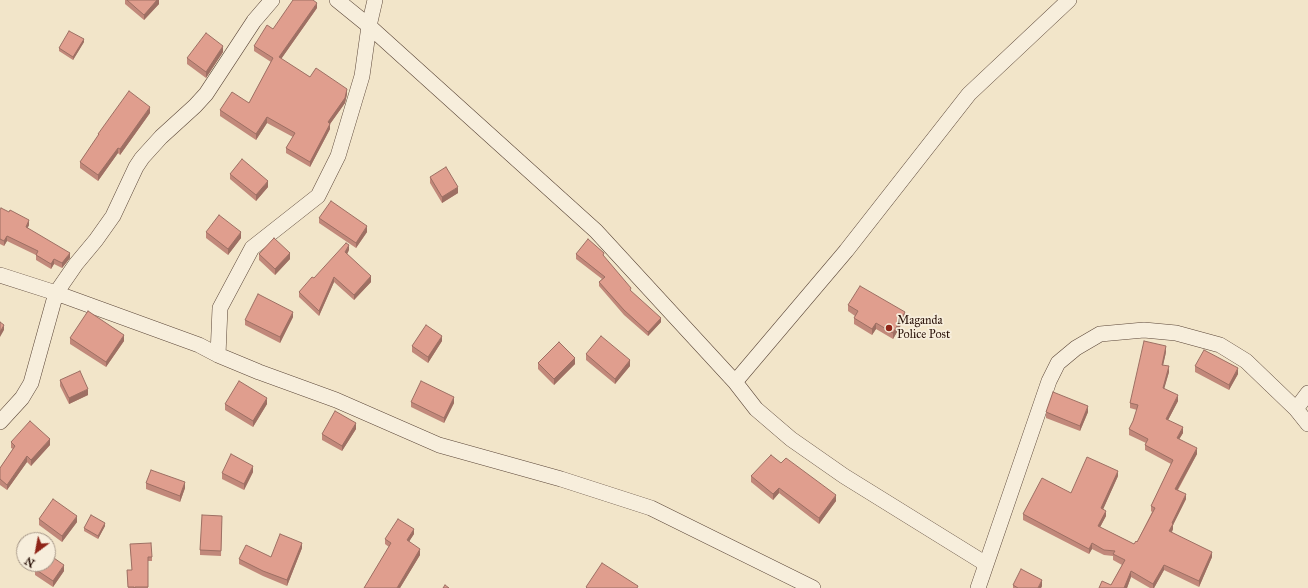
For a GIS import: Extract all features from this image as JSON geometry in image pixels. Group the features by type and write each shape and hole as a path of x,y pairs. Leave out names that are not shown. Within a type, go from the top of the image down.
{"street":[{"path":"0,422 22,398 31,383 56,293 113,216 136,167 161,137 206,94 254,21 272,0"},
{"path":"337,0 370,26 596,231 735,382 756,409 791,439 844,476 986,564"},
{"path":"218,355 220,308 252,248 318,196 338,156 362,76 375,0"},
{"path":"735,382 846,251 969,94 1069,0"},
{"path":"0,275 56,293 199,345 218,355 259,372 336,400 439,445 561,479 651,508 813,588"},
{"path":"978,588 1049,381 1058,363 1076,348 1100,334 1144,330 1176,333 1220,346 1246,361 1296,409 1308,424"},
{"path":"1296,409 1308,393"}],"building":[{"path":"127,0 157,0 144,15"},
{"path":"293,0 313,0 317,3 279,57 310,77 316,68 347,89 345,98 328,122 330,124 310,162 286,148 295,133 267,117 256,134 220,110 232,92 249,103 273,58 254,46 267,25 273,29"},
{"path":"69,31 84,39 73,57 59,48"},
{"path":"206,33 223,46 206,72 187,58"},
{"path":"129,91 150,107 120,149 118,148 98,175 80,162"},
{"path":"242,159 268,181 256,195 230,174"},
{"path":"446,167 458,187 442,197 430,177"},
{"path":"331,201 367,226 356,243 319,218"},
{"path":"1,208 9,212 10,210 29,220 26,227 70,253 62,263 54,259 51,264 36,255 38,251 7,236 4,241 0,239"},
{"path":"219,215 241,232 228,249 206,232"},
{"path":"274,238 290,253 275,269 259,254"},
{"path":"588,239 604,253 603,255 631,288 630,290 661,318 648,332 624,310 599,282 605,277 576,254"},
{"path":"346,243 349,245 345,252 371,276 354,295 334,277 319,311 299,292"},
{"path":"860,286 905,312 893,333 876,323 872,329 854,318 858,311 848,305"},
{"path":"258,294 293,312 280,337 245,320"},
{"path":"88,311 124,335 106,362 70,338"},
{"path":"0,322 4,325 0,332"},
{"path":"426,325 442,336 428,357 412,346"},
{"path":"601,336 630,360 615,379 586,354"},
{"path":"1144,341 1166,346 1162,365 1169,366 1163,388 1178,395 1166,419 1183,427 1177,438 1197,448 1175,489 1186,494 1169,531 1212,552 1199,581 1164,565 1153,584 1131,571 1124,588 1099,588 1102,581 1111,585 1125,560 1113,554 1115,551 1104,550 1092,543 1089,549 1023,514 1042,478 1071,493 1087,457 1118,471 1101,508 1106,511 1098,526 1134,544 1136,541 1137,542 1155,508 1151,506 1173,460 1145,445 1148,439 1129,429 1138,405 1130,403"},
{"path":"559,342 575,358 554,379 538,363"},
{"path":"1204,350 1238,368 1229,385 1195,366"},
{"path":"80,371 88,389 69,398 60,380"},
{"path":"239,381 267,398 253,421 225,404"},
{"path":"421,381 454,397 444,418 411,402"},
{"path":"1053,392 1088,406 1080,426 1046,412"},
{"path":"335,411 356,423 342,446 322,434"},
{"path":"30,421 50,439 31,460 27,456 7,485 0,479 0,468 15,446 11,442"},
{"path":"231,454 253,466 244,484 222,473"},
{"path":"771,455 781,463 786,458 836,495 819,518 779,488 773,494 751,476"},
{"path":"151,470 185,482 180,496 146,483"},
{"path":"53,499 77,516 62,536 39,519"},
{"path":"91,515 105,523 98,536 84,528"},
{"path":"202,515 222,516 221,551 200,550"},
{"path":"398,519 414,529 407,540 420,549 397,588 364,588 391,543 385,539"},
{"path":"280,534 302,543 287,580 263,571 239,559 246,545 271,557"},
{"path":"151,543 152,557 148,557 148,587 128,587 127,570 132,570 130,544"},
{"path":"56,560 64,565 53,581 40,572 56,572"},
{"path":"602,563 638,586 637,588 587,588 586,587"},
{"path":"1021,569 1042,580 1038,588 1018,588 1013,585"}],"place":[{"name":"Maganda Police Post","path":"889,328"}]}
